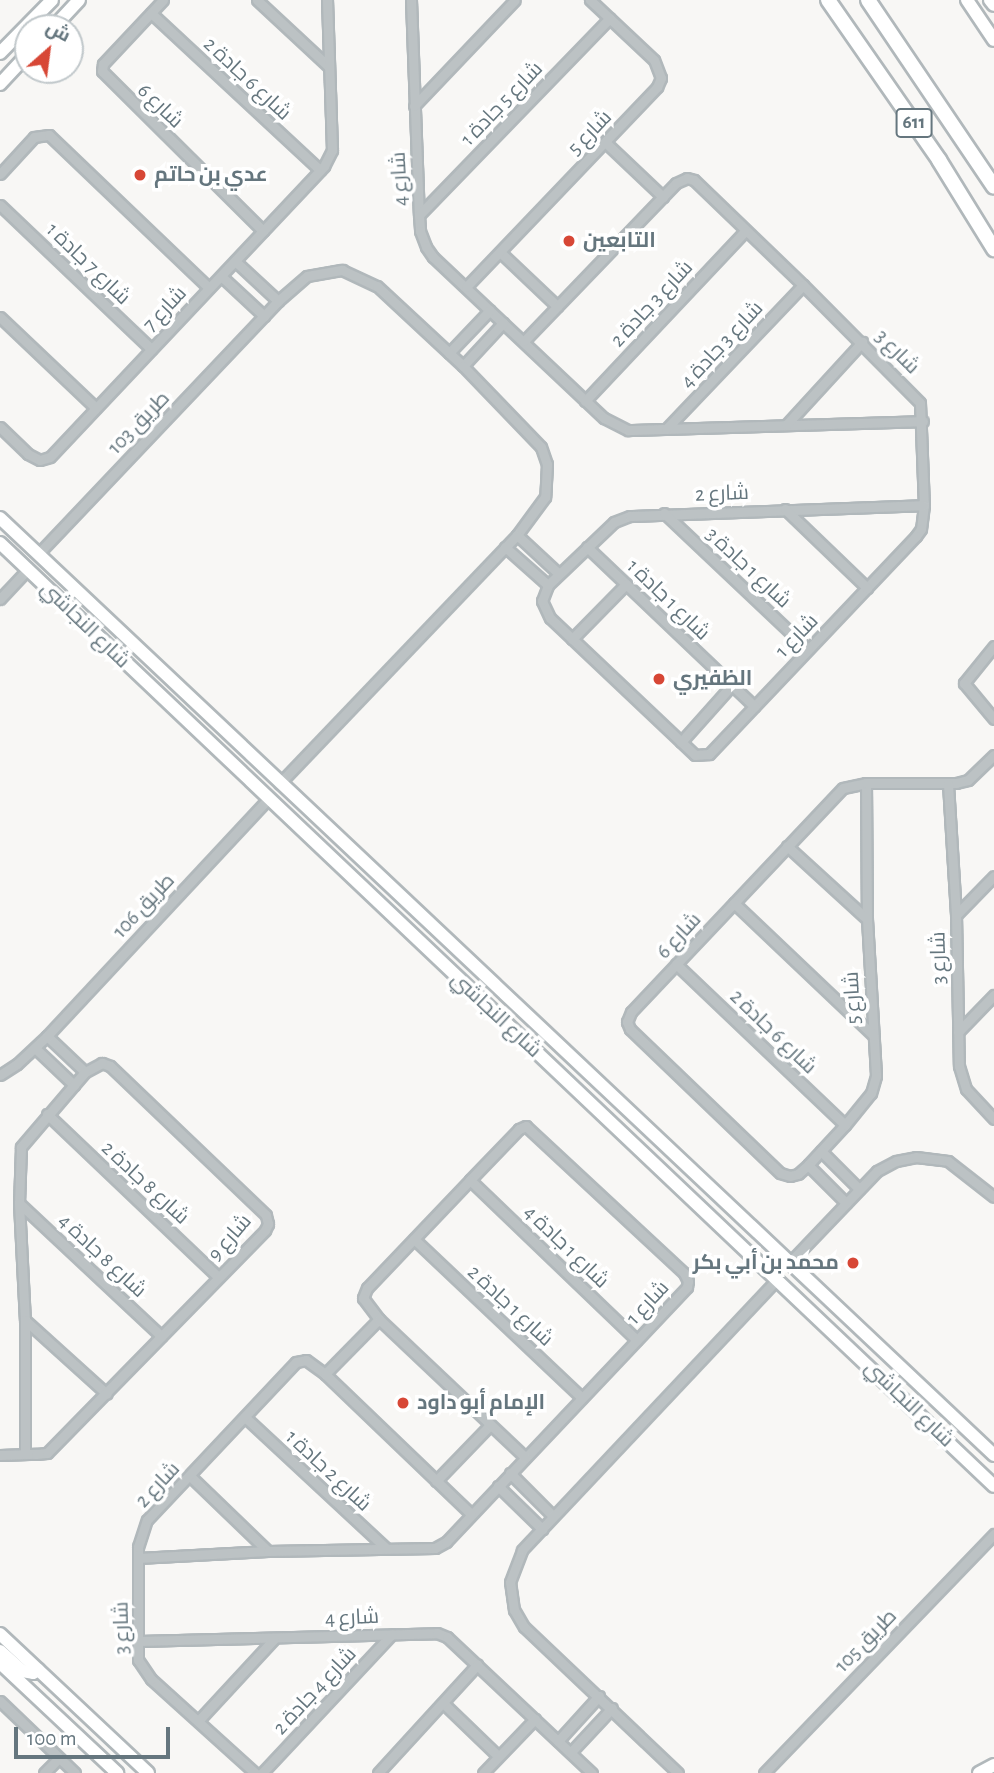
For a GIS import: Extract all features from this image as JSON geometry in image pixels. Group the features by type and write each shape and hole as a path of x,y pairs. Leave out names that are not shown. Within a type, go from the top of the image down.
{"main road":[{"path":"0,53 52,0"},
{"path":"66,14 79,0"},
{"name":"611","path":"828,0 939,160 994,249"},
{"name":"611","path":"868,0 994,187"},
{"path":"967,0 994,40"},
{"path":"990,0 994,5"},
{"path":"0,84 14,69"},
{"name":"شارع النجاشي","path":"0,518 279,784 791,1261 994,1455"},
{"name":"شارع النجاشي","path":"0,543 267,800 994,1486"},
{"path":"156,693 164,688 167,677"},
{"path":"180,716 183,708 195,703"},
{"path":"370,897 382,894 386,882"},
{"path":"393,919 399,906 410,904"},
{"path":"913,1408 923,1405 929,1393"},
{"path":"936,1430 940,1418 951,1414"},
{"path":"0,1634 148,1773"},
{"path":"0,1651 23,1671 33,1673 38,1670"},
{"path":"0,1663 117,1773"},
{"path":"979,1773 994,1765"}],"street":[{"name":"شارع 6","path":"163,0 103,64 106,78 263,230"},
{"path":"257,0 329,67"},
{"path":"209,288 320,170 332,150 327,0"},
{"name":"شارع 4","path":"411,0 420,232 426,247 503,323"},
{"path":"414,106 515,0"},
{"name":"شارع 5","path":"467,288 657,87 661,78 654,60 590,0"},
{"name":"شارع 6 جادة 2","path":"151,13 320,170"},
{"name":"شارع 5 جادة 1","path":"419,215 610,18"},
{"name":"شارع 7","path":"0,174 34,137 50,135 209,288 50,457 40,460 28,454 0,427"},
{"path":"605,142 663,197"},
{"name":"شارع 3","path":"524,341 663,197 683,179 694,180 916,396 923,421"},
{"name":"شارع 7 جادة 1","path":"0,205 151,349"},
{"name":"شارع 3 جادة 2","path":"585,401 745,231"},
{"path":"500,252 557,306"},
{"path":"235,261 278,301"},
{"name":"طريق 103","path":"38,554 278,301 307,276 342,270 377,286 463,366 541,447 547,464 545,497 517,535 279,784"},
{"path":"221,276 264,316"},
{"name":"شارع 3 جادة 4","path":"666,429 803,285"},
{"path":"449,353 489,310"},
{"path":"0,317 96,408"},
{"path":"463,366 503,323 585,401 621,428 923,421"},
{"path":"786,425 862,342"},
{"name":"شارع 1","path":"548,585 542,601 544,610 695,755 709,754 916,536 921,528 924,505 923,421"},
{"name":"شارع 2","path":"548,585 620,518 664,513 924,505"},
{"path":"785,509 867,588"},
{"name":"شارع 1 جادة 3","path":"664,513 808,649"},
{"path":"517,535 559,575"},
{"path":"505,547 548,585"},
{"name":"شارع 1 جادة 1","path":"587,547 754,706"},
{"path":"0,598 27,570"},
{"path":"572,639 626,584"},
{"path":"994,646 964,683 994,719"},
{"path":"681,742 732,685"},
{"path":"948,784 968,779 994,755"},
{"name":"شارع 6","path":"790,1176 780,1173 630,1030 626,1022 631,1012 843,788 866,783 948,784"},
{"name":"شارع 5","path":"790,1176 798,1174 808,1165 845,1125 871,1093 876,1076 867,919 866,783"},
{"name":"شارع 3","path":"948,784 956,915 959,1066 965,1089 993,1117"},
{"name":"طريق 106","path":"0,1075 47,1036 267,800"},
{"path":"787,846 867,919"},
{"path":"956,915 994,876"},
{"path":"734,903 873,1035"},
{"name":"شارع 6 جادة 2","path":"676,964 845,1125"},
{"path":"958,1032 994,995"},
{"path":"0,1455 25,1454 25,1320 19,1203 21,1147 85,1072 47,1036"},
{"path":"35,1048 74,1085"},
{"name":"شارع 9","path":"25,1454 47,1453 265,1230 266,1215 110,1066 102,1063 85,1072"},
{"name":"شارع 8 جادة 2","path":"47,1114 218,1277"},
{"name":"شارع 1","path":"526,1126 684,1273 688,1281 687,1287 525,1457 364,1303 364,1293 470,1180 519,1129 526,1126"},
{"path":"821,1151 859,1189"},
{"path":"791,1261 877,1171 896,1161 934,1157 967,1173 994,1197"},
{"path":"808,1165 846,1203"},
{"name":"شارع 1 جادة 4","path":"470,1180 637,1340"},
{"name":"شارع 8 جادة 4","path":"19,1203 161,1336"},
{"name":"شارع 1 جادة 2","path":"414,1239 582,1398"},
{"path":"678,1773 524,1627 514,1610 510,1582 522,1550 777,1279"},
{"path":"325,1374 379,1319"},
{"path":"25,1320 107,1394"},
{"name":"شارع 2","path":"138,1558 141,1532 147,1520 296,1362 306,1360 325,1374 471,1514"},
{"name":"شارع 2 جادة 1","path":"246,1418 386,1549"},
{"path":"436,1481 490,1425"},
{"path":"138,1558 268,1551 435,1548 446,1542 525,1457"},
{"path":"510,1474 553,1516"},
{"path":"190,1476 268,1551"},
{"path":"498,1486 542,1528"},
{"name":"طريق 105","path":"764,1773 994,1534"},
{"name":"شارع 3","path":"138,1558 138,1660 142,1667 255,1773"},
{"name":"شارع 4","path":"139,1641 437,1633 447,1637 534,1719"},
{"name":"شارع 4 جادة 2","path":"262,1773 392,1634"},
{"path":"199,1720 274,1639"},
{"path":"378,1773 477,1665"},
{"path":"558,1741 599,1696"},
{"path":"0,1701 75,1773"},
{"path":"443,1703 498,1756"},
{"path":"571,1752 612,1708"},
{"path":"483,1773 534,1719 592,1773"},
{"path":"44,1773 59,1758"}],"place":[{"name":"عدي بن حاتم","path":"140,175"},
{"name":"التابعين","path":"569,241"},
{"name":"الظفيري","path":"659,679"},
{"name":"محمد بن أبي بكر","path":"853,1263"},
{"name":"الإمام أبو داود","path":"403,1403"}]}
